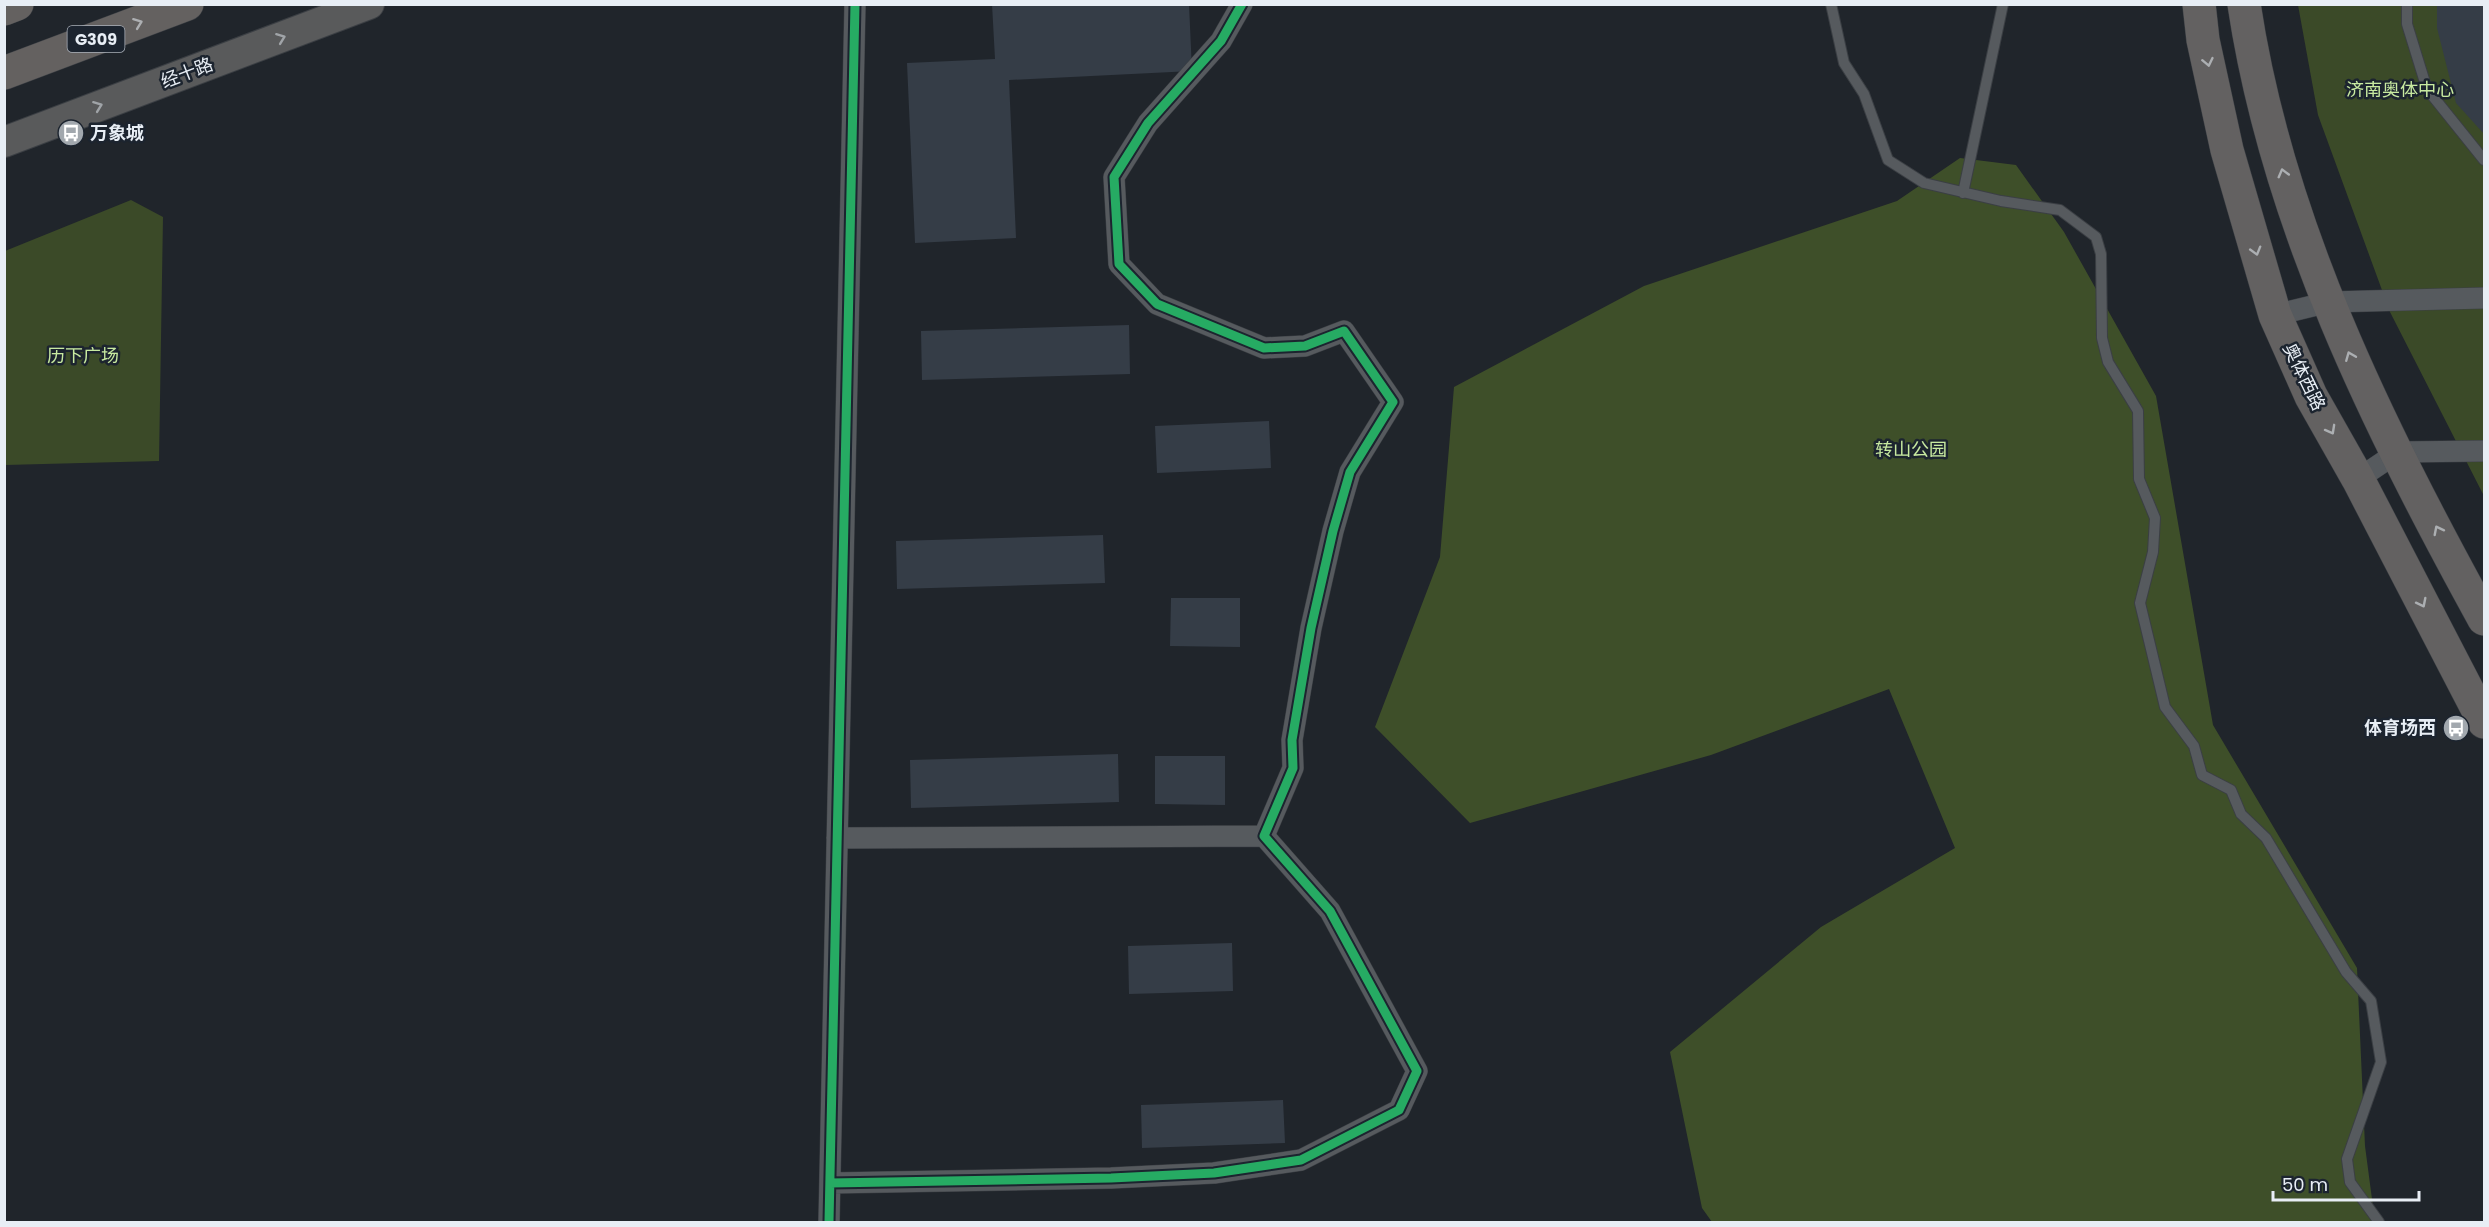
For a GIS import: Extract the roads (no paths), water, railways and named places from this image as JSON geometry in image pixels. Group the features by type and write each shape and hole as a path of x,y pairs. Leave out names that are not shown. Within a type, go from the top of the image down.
{"highway":[{"path":"4,9 17,4"},
{"name":"G309","path":"4,74 187,4"}],"main road":[{"name":"经十路","path":"4,142 369,4"},
{"name":"奥体西路","path":"2199,4 2204,40 2227,150 2275,315 2311,396 2358,479 2484,722"},
{"path":"2244,4 2253,63 2287,190 2329,302 2356,371 2484,619"}],"street":[{"path":"829,1222 855,4"},
{"path":"1242,4 1221,41 1148,123 1114,177 1119,264 1157,304 1264,348 1305,346 1344,331 1393,402 1350,472 1333,531 1311,628 1292,740 1293,768 1264,836"},
{"path":"2275,315 2329,302 2484,298"},
{"path":"2358,479 2398,452 2484,451"},
{"path":"830,1183 1111,1178 1214,1173 1301,1160 1399,1110 1417,1071 1330,911 1264,836 837,838"}],"lane":[{"path":"1831,4 1844,63 1864,94 1888,160 1924,183 2001,201 2061,210 2096,237 2101,254 2102,338 2108,362 2138,411 2139,479 2155,518 2153,552 2140,603 2165,707 2194,746 2202,775 2231,790 2241,814 2266,838 2346,972 2371,1000 2381,1062 2347,1159 2350,1182 2379,1222"},
{"path":"1963,193 2003,4"},
{"path":"2407,4 2407,24 2427,89 2484,160"}],"place":[{"name":"万象城","path":"71,133"},
{"name":"体育场西","path":"2456,728"}],"park label":[{"name":"济南奥体中心","path":"2400,90"},
{"name":"历下广场","path":"83,356"},
{"name":"转山公园","path":"1911,450"}]}
